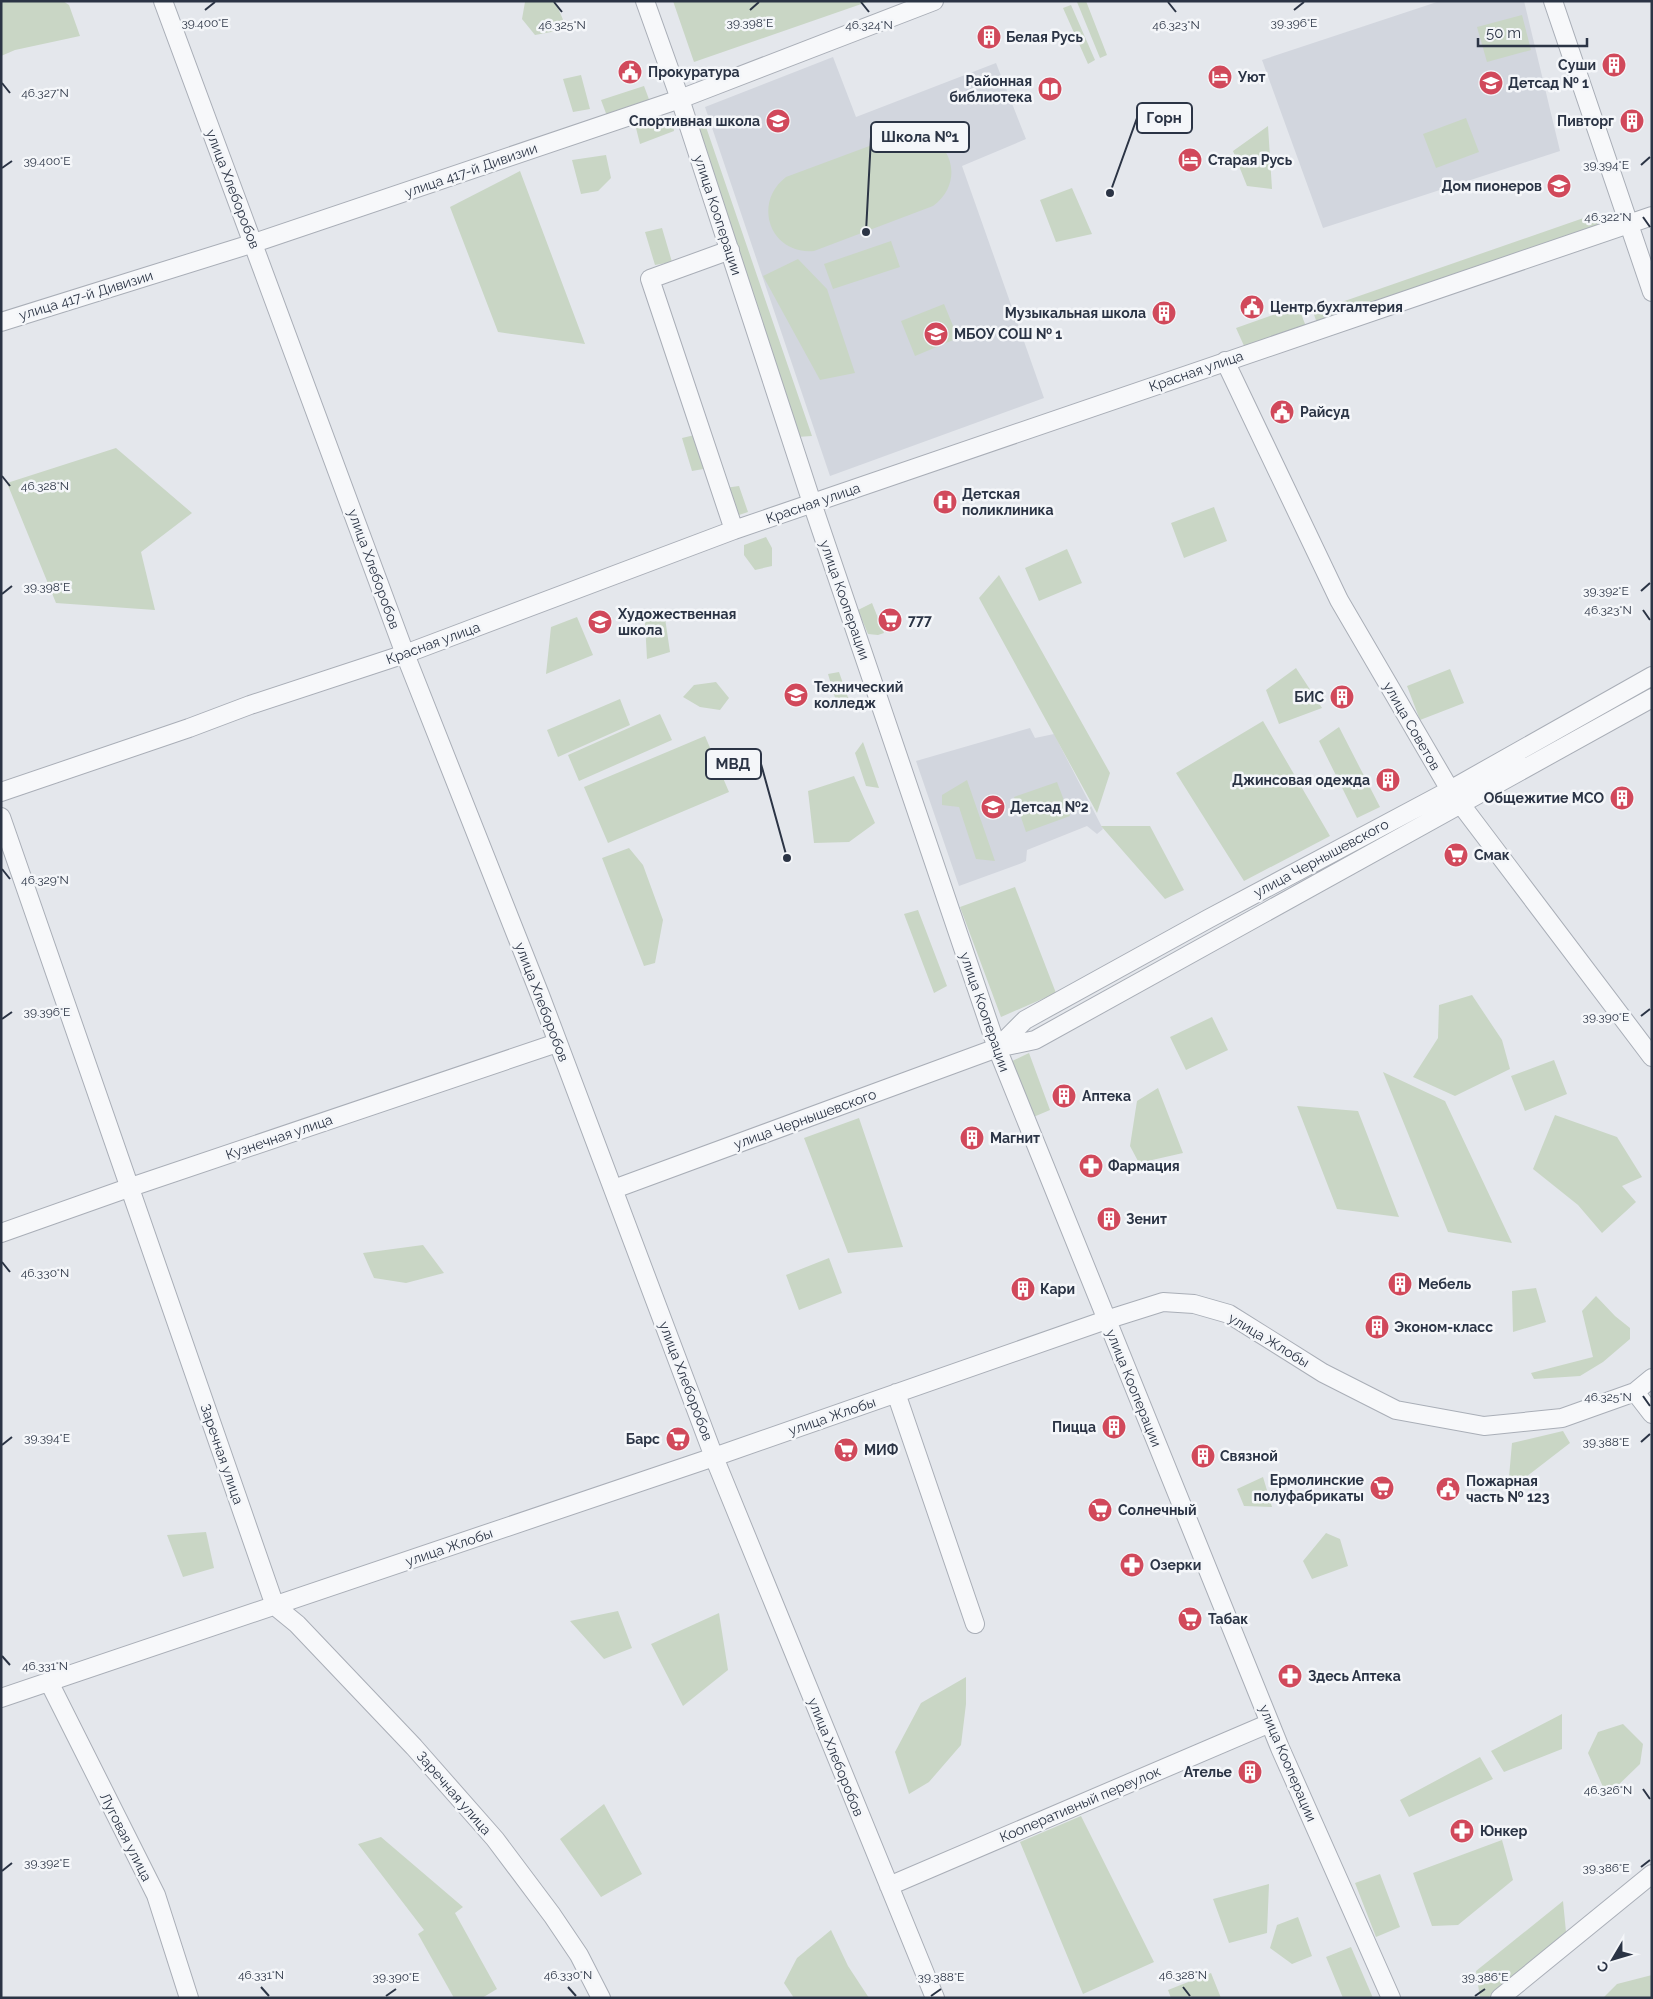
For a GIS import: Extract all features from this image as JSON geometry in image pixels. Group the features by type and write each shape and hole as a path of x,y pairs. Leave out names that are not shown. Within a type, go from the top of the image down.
{"street":[{"name":"улица Хлеборобов","path":"162,1 254,243 405,654 614,1189 714,1457 935,1998"},
{"name":"улица Кооперации","path":"645,1 680,99 812,503 997,1048 1270,1722 1391,1998"},
{"name":"улица 417-й Дивизии","path":"1,322 254,243 680,99 934,1"},
{"path":"1553,1 1652,292"},
{"name":"Красная улица","path":"1,792 189,728 250,705 405,654 734,530 1652,216"},
{"path":"730,250 650,279 734,530"},
{"name":"улица Советов","path":"1225,362 1340,600 1450,790 1652,1057"},
{"name":"улица Чернышевского","path":"997,1048 1025,1020 1233,905 1450,790 1652,676"},
{"name":"улица Чернышевского","path":"614,1189 997,1048 1035,1040 1652,698"},
{"name":"Заречная улица","path":"1,817 275,1606 297,1624 414,1747 495,1839 552,1914 580,1955 601,1998"},
{"name":"Кузнечная улица","path":"1,1233 557,1042"},
{"name":"улица Жлобы","path":"1,1698 714,1457 1162,1302 1203,1307 1229,1314 1323,1373 1396,1410 1484,1426 1562,1418 1635,1392 1652,1378"},
{"path":"1635,1392 1652,1414"},
{"path":"896,1393 976,1624"},
{"name":"Луговая улица","path":"49,1682 156,1895 189,1998"},
{"name":"Кооперативный переулок","path":"889,1886 1270,1722"},
{"path":"1500,1998 1652,1874"}],"shaded area":[{"path":"1440,1 1524,1 1560,151 1323,228 1262,60"},
{"path":"833,57 856,117 996,63 1026,139 962,166 1044,398 830,476 705,107"},
{"path":"1030,728 1035,738 1054,734 1103,829 1097,834 1087,826 1027,850 1026,861 1022,863 959,886 916,761"}],"green space":[{"path":"1,1 63,1 69,5 80,36 15,50 1,56"},
{"path":"555,1 567,29 535,35 522,19 525,2"},
{"path":"673,1 870,1 694,62"},
{"path":"1086,1 1107,55 1100,58 1077,2"},
{"path":"1071,5 1095,60 1088,64 1063,8"},
{"path":"1522,15 1531,50 1487,62 1477,27"},
{"path":"581,75 590,109 573,112 563,79"},
{"path":"644,86 650,102 607,116 601,100"},
{"path":"1466,118 1479,152 1436,168 1423,134"},
{"path":"665,119 673,124 674,131 640,144 636,128"},
{"path":"705,124 812,436 797,437 695,129"},
{"path":"1268,126 1272,189 1247,186 1233,151"},
{"path":"912,132 926,135 937,142 945,151 950,162 949,185 943,196 933,206 814,251 799,250 786,245 777,236 771,225 768,213 770,200 776,188 786,177 899,135"},
{"path":"606,155 611,178 598,191 581,194 572,160"},
{"path":"520,171 585,344 498,332 450,207"},
{"path":"1072,188 1092,234 1056,242 1040,200"},
{"path":"1598,213 1597,228 1317,323 1313,312"},
{"path":"662,228 672,262 655,265 645,232"},
{"path":"891,241 900,267 833,289 824,264"},
{"path":"798,259 827,289 855,373 820,380 763,276"},
{"path":"944,304 958,338 915,356 901,321"},
{"path":"1298,306 1307,329 1245,348 1236,328"},
{"path":"699,434 709,468 692,471 682,438"},
{"path":"116,448 192,513 141,552 155,610 56,603 7,483"},
{"path":"739,486 748,512 733,517 725,488"},
{"path":"1214,507 1227,541 1184,558 1171,523"},
{"path":"766,537 772,548 772,566 755,570 744,555 744,545"},
{"path":"1067,549 1082,583 1039,601 1025,568"},
{"path":"999,575 1110,773 1097,813 979,598"},
{"path":"872,603 884,633 878,635 868,634 858,610"},
{"path":"577,617 593,655 546,674 551,627"},
{"path":"665,618 670,652 647,659 645,622"},
{"path":"1296,668 1322,708 1279,724 1266,690"},
{"path":"1450,669 1464,703 1420,720 1407,686"},
{"path":"839,672 851,706 838,708 828,674"},
{"path":"716,682 729,698 720,710 700,707 683,697 694,685"},
{"path":"620,699 630,725 558,757 547,730"},
{"path":"660,714 672,740 579,781 568,755"},
{"path":"1263,721 1330,836 1244,881 1176,773"},
{"path":"1339,727 1380,807 1357,818 1319,741"},
{"path":"705,736 729,792 608,843 584,787"},
{"path":"863,742 879,788 866,786 855,753"},
{"path":"854,776 875,823 849,842 814,843 808,791"},
{"path":"967,780 995,861 976,859 959,807 942,805 942,795"},
{"path":"1057,782 1070,816 1026,832 1014,797"},
{"path":"1101,826 1150,826 1184,890 1165,899"},
{"path":"629,848 643,865 663,920 655,963 644,966 602,858"},
{"path":"1015,887 1056,993 1001,1017 960,907"},
{"path":"918,910 947,986 934,993 904,914"},
{"path":"1472,995 1502,1040 1510,1069 1455,1096 1413,1077 1438,1038 1439,1005"},
{"path":"1212,1017 1228,1050 1186,1070 1170,1037"},
{"path":"1029,1053 1050,1110 1031,1118 1010,1062"},
{"path":"1554,1060 1567,1094 1525,1111 1511,1076"},
{"path":"1383,1072 1445,1101 1512,1243 1448,1232"},
{"path":"1158,1088 1183,1153 1139,1163 1130,1146 1137,1101"},
{"path":"1297,1106 1358,1111 1399,1217 1337,1209"},
{"path":"1555,1115 1617,1137 1642,1177 1622,1186 1636,1202 1602,1233 1578,1205 1533,1169"},
{"path":"859,1118 903,1247 848,1253 804,1138"},
{"path":"423,1245 444,1273 406,1283 374,1278 363,1253"},
{"path":"829,1258 842,1293 799,1310 786,1275"},
{"path":"1536,1288 1546,1322 1513,1332 1512,1291"},
{"path":"1596,1296 1615,1316 1630,1328 1630,1339 1603,1362 1580,1376 1534,1379 1531,1373 1593,1357 1582,1311"},
{"path":"1563,1431 1570,1443 1522,1480 1509,1477 1512,1443"},
{"path":"1263,1477 1272,1507 1244,1506 1237,1489"},
{"path":"206,1532 214,1568 183,1577 167,1535"},
{"path":"1326,1533 1340,1539 1348,1566 1312,1579 1303,1561"},
{"path":"618,1611 632,1648 604,1659 570,1621"},
{"path":"719,1613 728,1670 683,1706 651,1644"},
{"path":"966,1677 966,1704 961,1745 929,1782 909,1794 895,1752 921,1703"},
{"path":"1562,1714 1562,1749 1504,1772 1491,1751"},
{"path":"1623,1724 1643,1744 1640,1764 1607,1796 1588,1753 1598,1732"},
{"path":"1480,1757 1493,1779 1409,1817 1400,1800"},
{"path":"604,1804 642,1874 601,1897 560,1839"},
{"path":"1081,1816 1154,1962 1083,1994 1020,1842"},
{"path":"381,1837 463,1907 455,1913 497,1989 482,1998 454,1998 418,1934 424,1930 358,1844"},
{"path":"1502,1840 1513,1880 1458,1925 1432,1926 1413,1873"},
{"path":"1380,1874 1400,1927 1376,1937 1355,1883"},
{"path":"1269,1884 1267,1933 1229,1943 1213,1899"},
{"path":"1563,1901 1566,1932 1488,1998 1480,1998 1476,1971"},
{"path":"1298,1917 1312,1956 1292,1964 1270,1948 1277,1925"},
{"path":"831,1930 848,1966 869,1998 794,1998 784,1983 797,1958"},
{"path":"1351,1947 1373,1998 1343,1998 1326,1957"},
{"path":"1211,1973 1221,1998 1171,1998 1168,1990"},
{"path":"1652,1975 1652,1998 1603,1998 1617,1984"}],"place":[{"name":"Белая Русь","path":"989,37"},
{"name":"Суши","path":"1614,65"},
{"name":"Прокуратура","path":"630,72"},
{"name":"Уют","path":"1220,77"},
{"name":"Детсад № 1","path":"1491,83"},
{"name":"Районная библиотека","path":"1050,89"},
{"name":"Спортивная школа","path":"778,121"},
{"name":"Пивторг","path":"1632,121"},
{"name":"Старая Русь","path":"1190,160"},
{"name":"Дом пионеров","path":"1559,186"},
{"name":"Горн","path":"1110,193"},
{"name":"Школа №1","path":"866,232"},
{"name":"Центр.бухгалтерия","path":"1252,307"},
{"name":"Музыкальная школа","path":"1164,313"},
{"name":"МБОУ СОШ № 1","path":"936,334"},
{"name":"Райсуд","path":"1282,412"},
{"name":"Детская поликлиника","path":"945,502"},
{"name":"777","path":"890,620"},
{"name":"Художественная школа","path":"600,622"},
{"name":"Технический колледж","path":"796,695"},
{"name":"БИС","path":"1342,697"},
{"name":"Джинсовая одежда","path":"1388,780"},
{"name":"Общежитие МСО","path":"1622,798"},
{"name":"Детсад №2","path":"993,807"},
{"name":"Смак","path":"1456,855"},
{"name":"МВД","path":"787,858"},
{"name":"Аптека","path":"1064,1096"},
{"name":"Магнит","path":"972,1138"},
{"name":"Фармация","path":"1091,1166"},
{"name":"Зенит","path":"1109,1219"},
{"name":"Мебель","path":"1400,1284"},
{"name":"Кари","path":"1023,1289"},
{"name":"Эконом-класс","path":"1377,1327"},
{"name":"Пицца","path":"1114,1427"},
{"name":"Барс","path":"678,1439"},
{"name":"МИФ","path":"846,1450"},
{"name":"Связной","path":"1203,1456"},
{"name":"Ермолинские полуфабрикаты","path":"1382,1488"},
{"name":"Пожарная часть № 123","path":"1448,1489"},
{"name":"Солнечный","path":"1100,1510"},
{"name":"Озерки","path":"1132,1565"},
{"name":"Табак","path":"1190,1619"},
{"name":"Здесь Аптека","path":"1290,1676"},
{"name":"Ателье","path":"1250,1772"},
{"name":"Юнкер","path":"1462,1831"}]}
